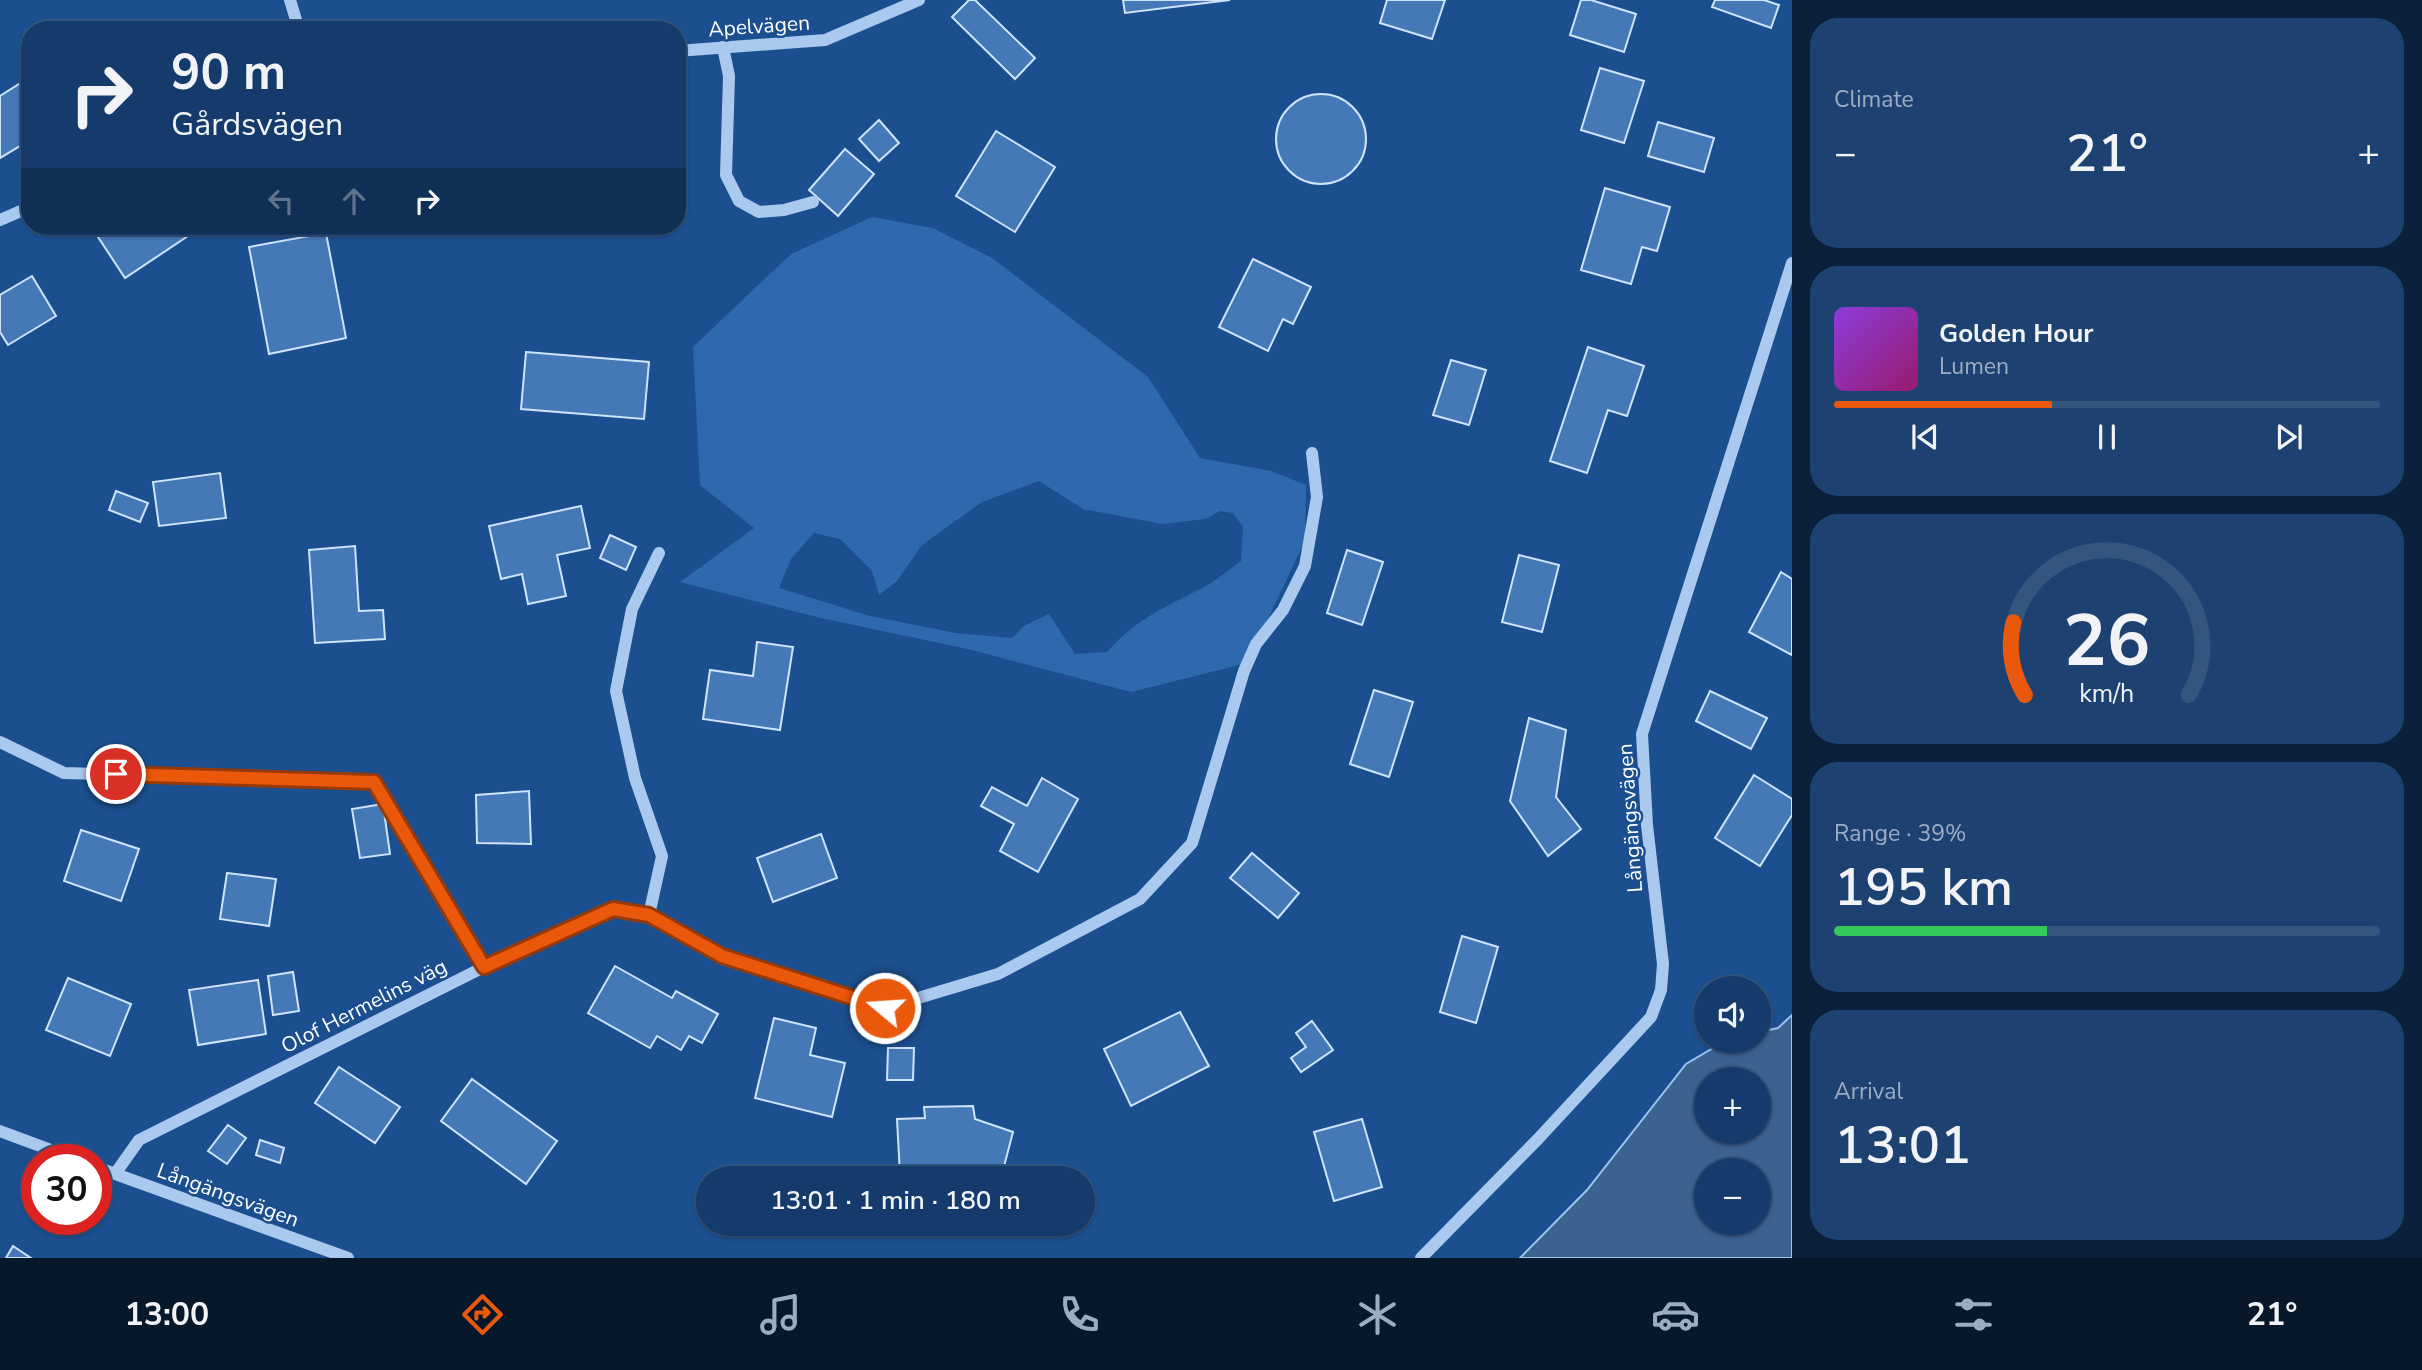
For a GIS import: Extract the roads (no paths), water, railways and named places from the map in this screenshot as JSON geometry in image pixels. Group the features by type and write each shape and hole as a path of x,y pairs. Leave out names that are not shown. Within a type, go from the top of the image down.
{"street":[{"path":"290,0 296,21"},
{"name":"Apelvägen","path":"686,50 825,40 919,0"},
{"path":"723,47 729,76 726,175 739,201 759,212 784,210 813,202"},
{"path":"0,220 21,211"},
{"name":"Långängsvägen","path":"1421,1258 1538,1139 1651,1017 1661,990 1662,964 1647,825 1642,734 1792,263"},
{"name":"Olof Hermelins väg","path":"115,1174 139,1140 484,967 613,909 649,915 722,956 885,1008 998,974 1140,899 1192,843 1244,671 1256,644 1283,610 1305,566 1317,497 1312,453"},
{"path":"649,915 662,856 635,778 617,691 632,609 659,553"},
{"path":"0,742 64,772 374,782 484,967"},
{"path":"0,1130 36,1144"},
{"name":"Långängsvägen","path":"112,1173 348,1258"}]}
